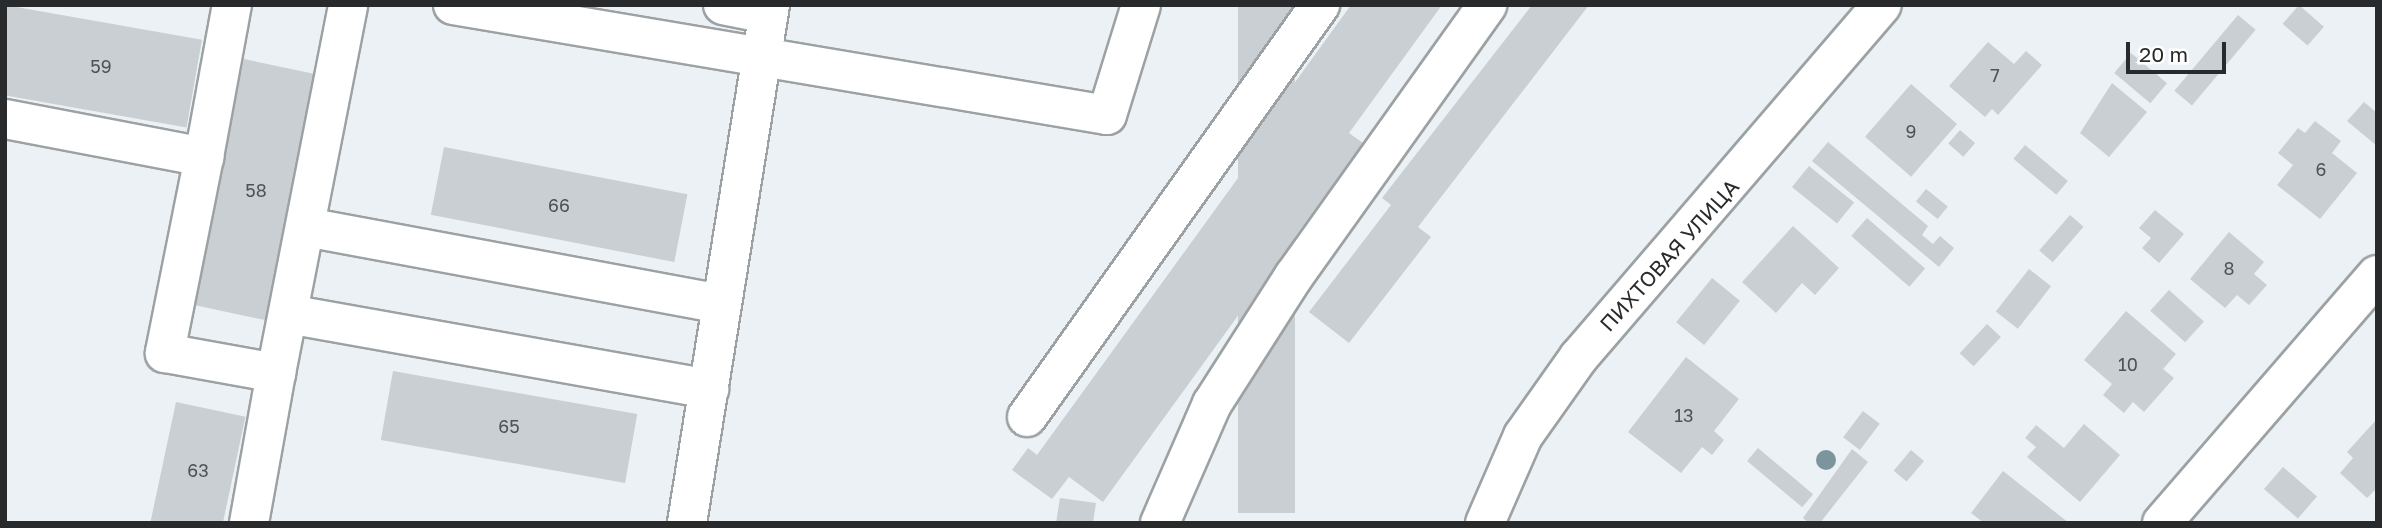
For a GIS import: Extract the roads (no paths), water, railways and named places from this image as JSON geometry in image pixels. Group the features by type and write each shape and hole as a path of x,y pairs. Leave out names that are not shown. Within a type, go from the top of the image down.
{"street":[{"path":"232,5 165,353 276,373"},
{"path":"249,523 348,5"},
{"path":"453,5 1107,115 1140,5"},
{"path":"687,523 769,9 723,5"},
{"path":"1027,417 1320,5"},
{"path":"1160,523 1164,500 1212,404 1294,276 1487,5"},
{"name":"ПИХТОВАЯ УЛИЦА","path":"1485,523 1523,436 1578,357 1882,5"},
{"path":"5,120 204,157"},
{"path":"306,227 722,304"},
{"path":"2162,523 2377,275"},
{"path":"288,314 709,389"}]}
